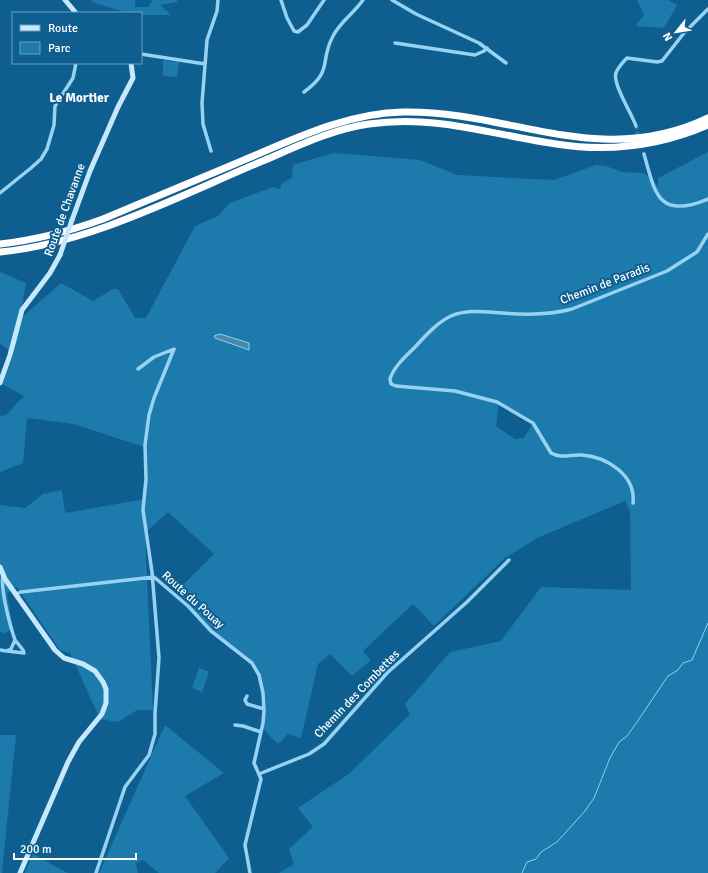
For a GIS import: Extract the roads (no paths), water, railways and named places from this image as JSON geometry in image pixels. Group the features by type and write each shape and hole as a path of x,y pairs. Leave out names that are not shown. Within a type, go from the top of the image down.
{"highway":[{"path":"0,244 23,242 74,230 311,132 364,116 403,112 450,115 560,136 602,140 635,138 667,133 708,118"},
{"path":"0,252 43,246 86,234 314,140 368,124 404,120 437,122 552,144 596,148 651,143 684,135 708,126"}],"main road":[{"path":"65,0 75,12"},
{"name":"Route de Chavanne","path":"0,383 10,356 22,310 50,273 60,255 93,165 118,107 133,78 131,64"},
{"path":"0,567 3,575 55,650 64,658 83,664 94,671 103,682 107,696 102,714 80,742 68,762 20,873"}],"street":[{"path":"211,151 202,117 206,40 217,11 218,0"},
{"path":"281,0 294,31 298,32 307,25 324,0"},
{"path":"304,92 322,75 326,66 329,46 337,29 363,0"},
{"path":"392,0 416,14 463,34 487,48 506,63"},
{"path":"636,126 616,84 615,74 618,69 627,58 657,62 662,61 686,32 708,9"},
{"path":"396,43 475,55 487,48"},
{"path":"142,54 205,64"},
{"path":"0,193 32,168 47,150 54,125 55,106 73,78 76,64"},
{"path":"644,154 655,192 663,202 679,206 708,199"},
{"name":"Chemin de Paradis","path":"633,503 634,497 630,485 624,474 615,466 583,455 556,456 551,453 533,423 517,412 497,402 480,396 441,389 396,386 391,384 390,379 400,362 437,326 453,315 486,312 534,314 560,312 572,309 667,271 697,252 708,234"},
{"path":"96,873 125,787 148,755 155,734 159,658 152,577 143,510 146,478 146,440 154,398 174,349 154,357 138,368"},
{"name":"Chemin des Combettes","path":"259,774 309,754 324,744 387,673 467,602 509,560"},
{"path":"0,650 24,653 15,640 8,620 2,585 3,575"},
{"name":"Route du Pouay","path":"16,594 21,592 152,577 171,590 211,631 252,663 259,675 264,709 261,732 254,763 254,768 259,774 260,779 245,846 250,873"},
{"path":"6,651 11,649 15,640"},
{"path":"247,696 245,700 247,704 264,709"},
{"path":"234,725 243,726 261,732"}],"waterway":[{"path":"522,873 527,862 536,859 541,852 557,842 585,811 594,798 610,758 619,742 627,736 668,676 678,670 683,663 692,660 708,623"}],"tunnel":[{"path":"636,126 639,138"}],"district":[{"name":"Le Mortier","path":"79,98"}]}
